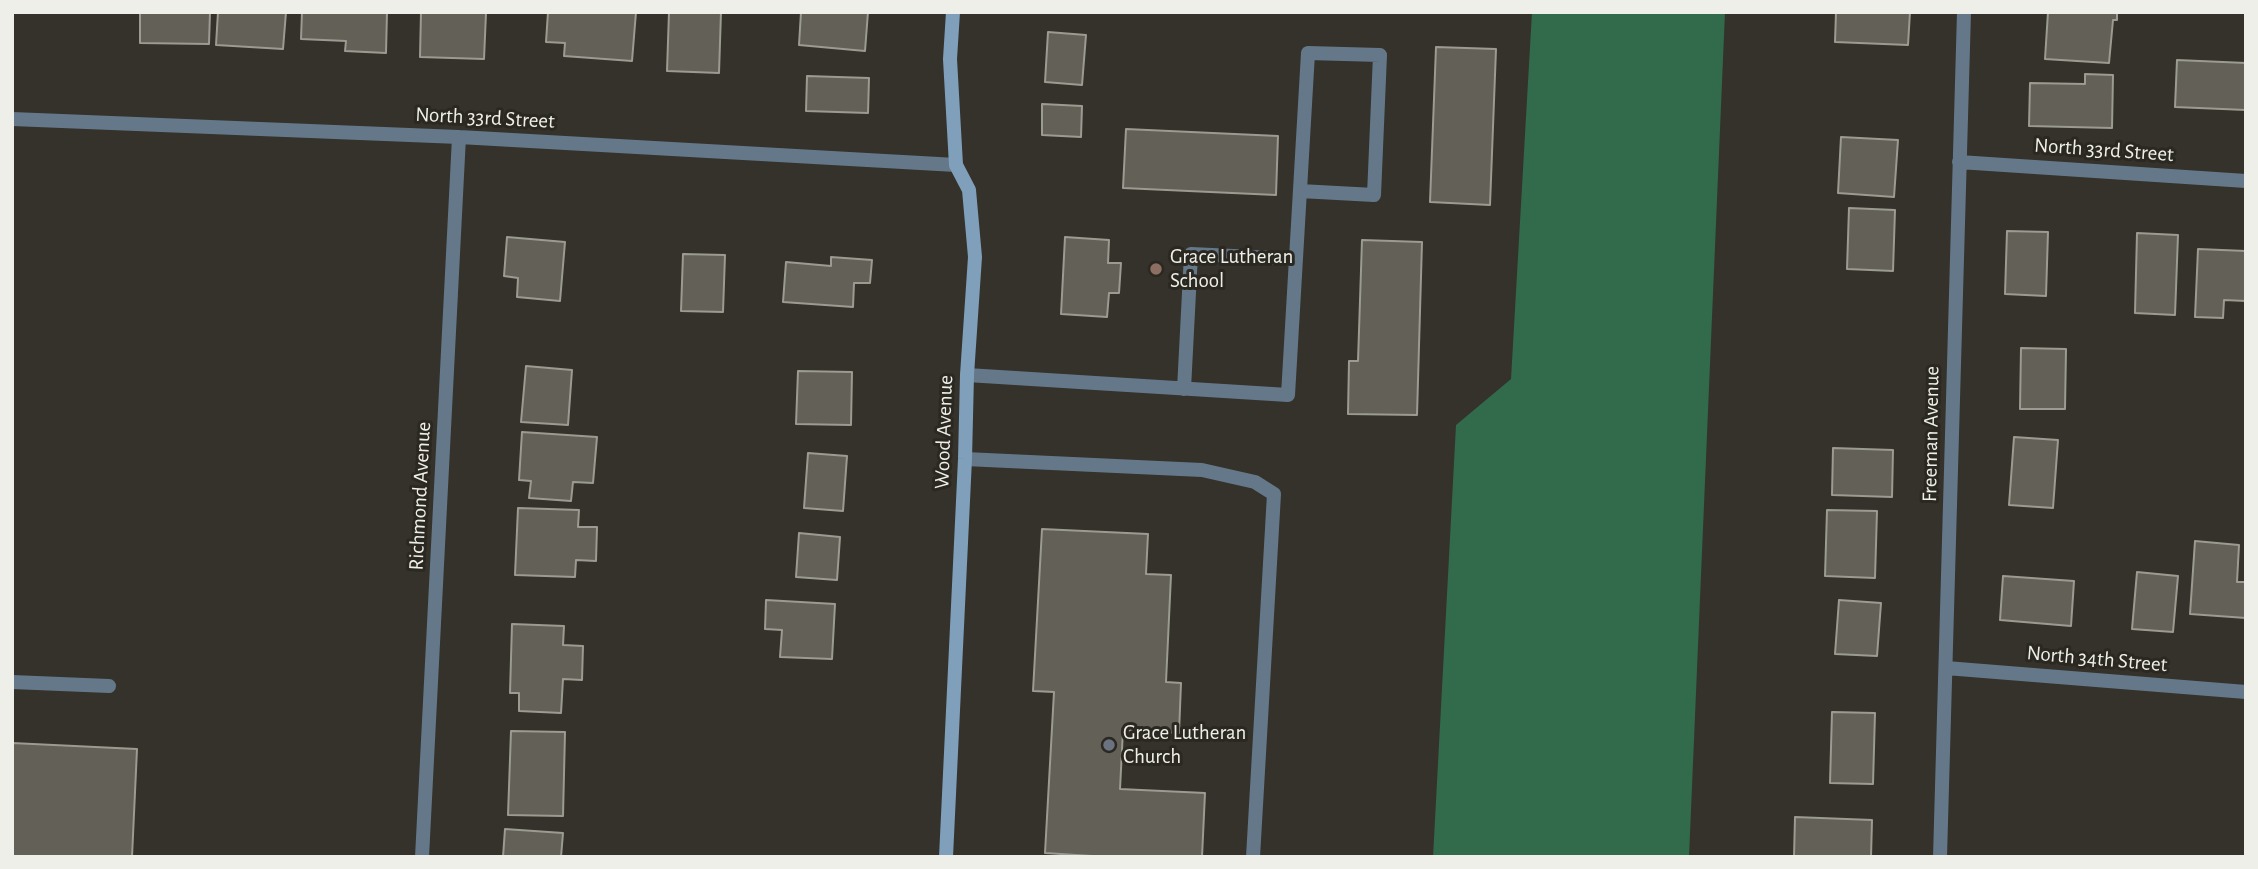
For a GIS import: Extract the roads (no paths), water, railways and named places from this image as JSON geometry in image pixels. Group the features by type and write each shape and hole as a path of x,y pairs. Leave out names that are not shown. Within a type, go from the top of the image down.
{"street":[{"name":"Wood Avenue","path":"946,857 967,375 975,257 969,190 956,165 950,59 953,12"},
{"name":"Freeman Avenue","path":"1940,857 1964,12"},
{"path":"967,375 1288,395 1308,53 1380,55 1374,195 1300,191"},
{"name":"North 33rd Street","path":"12,118 460,137 956,165"},
{"name":"Richmond Avenue","path":"422,857 460,137"},
{"name":"North 33rd Street","path":"1959,162 2246,181"},
{"path":"1184,389 1191,254 1296,259"},
{"path":"965,459 1202,470 1255,482 1274,494 1253,857"},
{"name":"North 34th Street","path":"1946,668 2246,692"},
{"path":"12,682 109,686"}],"place":[{"name":"Grace Lutheran School","path":"1156,269"},
{"name":"Grace Lutheran Church","path":"1109,745"}]}
